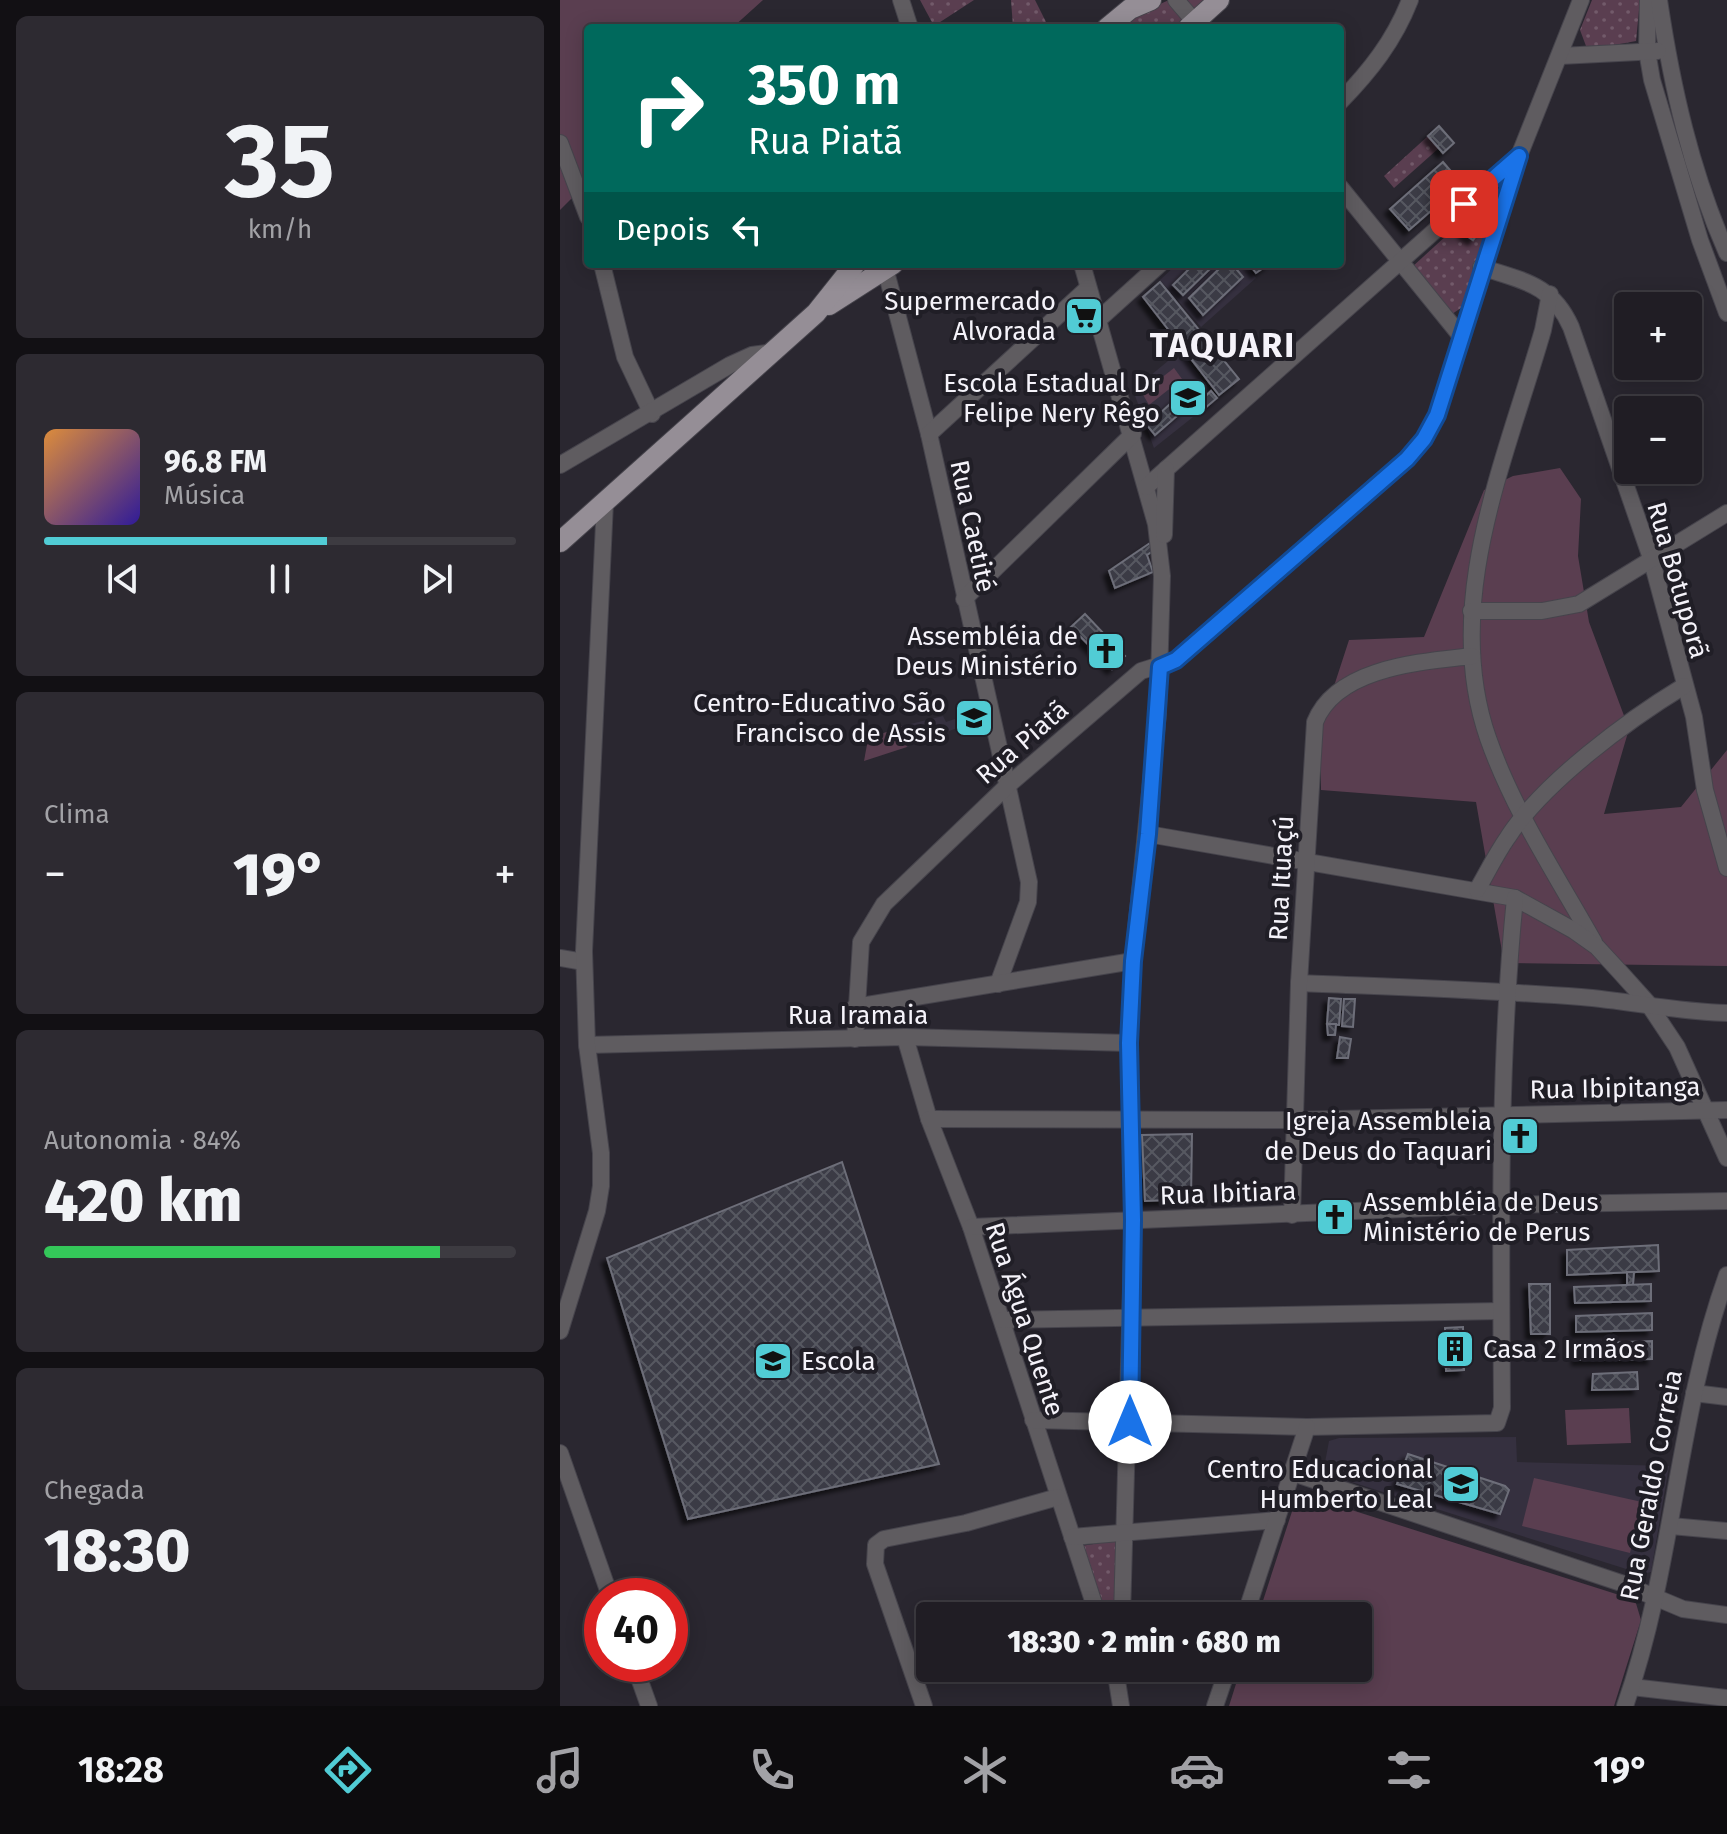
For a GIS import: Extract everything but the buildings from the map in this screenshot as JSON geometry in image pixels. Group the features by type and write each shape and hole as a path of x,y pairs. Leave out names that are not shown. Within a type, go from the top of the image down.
{"main road":[{"path":"1112,24 1134,4 1151,0"},
{"path":"1196,24 1219,0"},
{"path":"816,313 852,268"},
{"path":"560,542 816,313 884,268"}],"street":[{"path":"901,0 909,24"},
{"path":"1176,0 1193,24"},
{"path":"1344,98 1382,55 1400,26 1410,0"},
{"name":"Rua Piatã","path":"855,1007 859,953 872,918 897,889 1006,787 1141,671 1176,660 1407,459 1424,439 1437,415 1481,267 1519,156 1581,0"},
{"path":"1648,0 1647,51 1675,159 1727,313"},
{"path":"1659,0 1666,50 1694,166 1727,253"},
{"path":"1560,56 1666,50"},
{"path":"560,143 584,206"},
{"path":"1146,487 1519,156"},
{"path":"1344,192 1460,335"},
{"path":"1481,267 1550,294 1543,330 1485,531 1471,611 1472,656 1488,738 1523,817 1597,947 1647,1002 1677,1047 1727,1158"},
{"path":"603,268 625,357 652,414"},
{"name":"Rua Caetité","path":"889,268 1029,882 1028,902 998,984"},
{"path":"1083,268 1133,434 1160,548 1160,667 1148,834 1133,961 1129,1043 1133,1220 1129,1319 1130,1422 1123,1602"},
{"path":"1097,321 1156,268"},
{"path":"929,434 1088,288"},
{"name":"Rua Botuporã","path":"1550,294 1562,308 1571,327 1651,558 1699,745 1705,790 1727,868"},
{"path":"560,465 652,414 730,365 752,355 773,352"},
{"path":"964,599 1133,434"},
{"path":"1160,548 1164,535 1166,469"},
{"path":"560,1331 589,1239 601,1186 601,1153 587,1045 584,962 605,502"},
{"path":"1471,611 1542,611 1579,604 1727,513"},
{"name":"Rua Ituaçú","path":"1292,1215 1299,983 1313,732 1327,701 1383,670 1472,656"},
{"path":"1477,890 1523,817 1629,723 1684,686"},
{"path":"1148,834 1515,898 1597,947"},
{"path":"1033,1420 1307,1427 1493,1424 1499,1420 1502,1408 1502,1115 1506,992 1515,898"},
{"path":"560,958 584,962"},
{"path":"855,1039 855,1007 1133,961"},
{"path":"1299,983 1506,992 1647,1002 1694,1012 1727,1013"},
{"name":"Rua Iramaia","path":"587,1045 905,1037 1129,1043"},
{"name":"Rua Água Quente","path":"905,1037 929,1119 971,1227 1093,1602"},
{"name":"Rua Ibipitanga","path":"929,1119 1294,1120 1727,1110"},
{"name":"Rua Ibitiara","path":"971,1227 1501,1205 1727,1201"},
{"name":"Rua Geraldo Correia","path":"1625,1706 1655,1600 1694,1393 1720,1316 1727,1275"},
{"path":"1002,1320 1501,1311"},
{"path":"1694,1393 1727,1397"},
{"path":"1250,1602 1307,1427"},
{"path":"562,1462 604,1578"},
{"path":"1293,1473 1621,1583 1655,1600 1695,1612 1727,1615"},
{"path":"924,1706 875,1564 876,1545 884,1539 980,1520 1058,1497"},
{"path":"1072,1537 1277,1520"},
{"path":"1671,1526 1727,1531"},
{"path":"640,1682 649,1706"},
{"path":"1215,1706 1223,1682"},
{"path":"1632,1687 1727,1698"}],"shaded area":[{"path":"560,0 763,0 736,24 584,24 584,186 560,210"},
{"path":"920,0 974,0 937,24 933,24"},
{"path":"1011,0 1035,0 1047,24 1013,24"},
{"path":"1169,0 1211,0 1184,24 1121,24"},
{"path":"1592,0 1640,0 1636,41 1598,48 1586,46 1580,30"},
{"path":"1428,136 1439,148 1394,188 1384,176"},
{"path":"1469,215 1485,220 1489,229 1461,308 1452,314 1412,267"},
{"path":"1173,268 1247,268 1256,278 1201,327 1160,280"},
{"path":"1180,351 1217,398 1154,448 1133,390"},
{"path":"1174,368 1182,379 1149,405 1142,393"},
{"path":"1560,468 1581,499 1578,556 1589,622 1629,729 1604,814 1681,807 1727,750 1727,966 1504,963 1476,802 1321,790 1321,726 1349,640 1424,637 1484,490 1513,476"},
{"path":"978,711 981,719 907,747 902,726 943,716 946,722"},
{"path":"902,726 907,747 864,761 868,739"},
{"path":"1629,1408 1631,1443 1567,1445 1565,1410"},
{"path":"1516,1437 1517,1462 1669,1466 1651,1572 1642,1574 1323,1473 1329,1441 1339,1438"},
{"path":"1534,1478 1642,1502 1630,1553 1522,1526"},
{"path":"1298,1493 1635,1600 1641,1620 1614,1706 1229,1706 1237,1682 1372,1682 1372,1602 1263,1602"},
{"path":"1119,1540 1115,1602 1102,1602 1081,1546"}],"place":[{"name":"Supermercado Alvorada","path":"1084,316"},
{"name":"Escola Estadual Dr Felipe Nery Rêgo","path":"1188,398"},
{"name":"Assembléia de Deus Ministério","path":"1106,651"},
{"name":"Centro-Educativo São Francisco de Assis","path":"974,718"},
{"name":"Igreja Assembleia de Deus do Taquari","path":"1520,1136"},
{"name":"Assembléia de Deus Ministério de Perus","path":"1335,1217"},
{"name":"Casa 2 Irmãos","path":"1455,1349"},
{"name":"Escola","path":"773,1361"},
{"name":"Centro Educacional Humberto Leal","path":"1461,1484"}],"district":[{"name":"TAQUARI","path":"1223,345"}],"route":[{"path":"1130,1422 1129,1319 1133,1220 1129,1043 1133,961 1148,834 1160,667 1176,660 1407,459 1424,439 1437,415 1488,245 1519,156 1464,204"}]}
